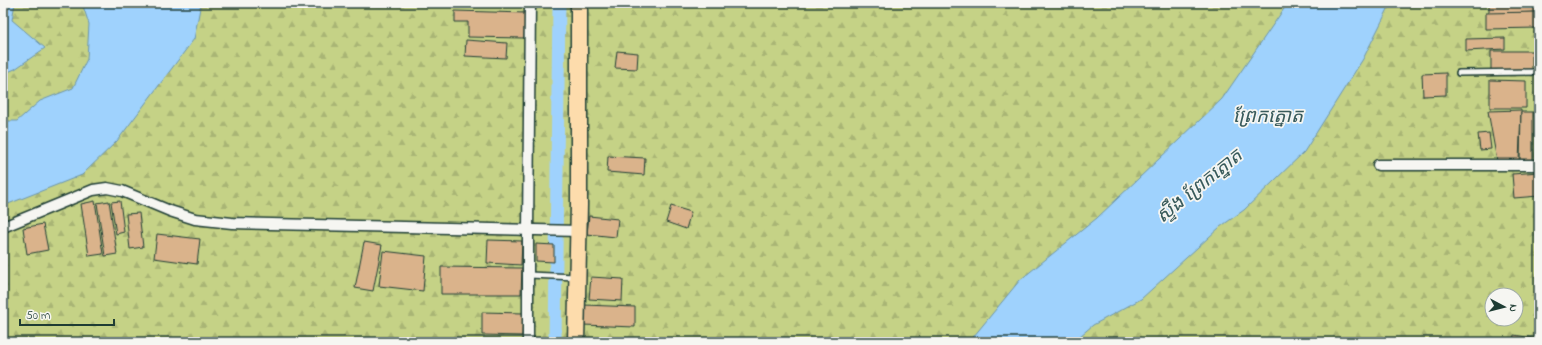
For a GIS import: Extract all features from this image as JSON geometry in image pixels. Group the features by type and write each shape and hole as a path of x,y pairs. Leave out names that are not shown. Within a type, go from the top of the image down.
{"main road":[{"path":"576,342 579,231 579,3"}],"street":[{"path":"528,342 528,275 533,231 530,3"},
{"path":"1378,165 1539,165"},
{"path":"3,227 93,190 107,188 122,191 170,211 195,219 232,223 579,231"}],"lane":[{"path":"1459,73 1539,72"},
{"path":"528,275 577,277"}],"green space":[{"path":"3,3 1539,3 1539,342 3,342"}],"water":[{"path":"3,3 15,3 12,20 45,48 15,69 3,74"},
{"path":"82,3 201,3 194,39 117,141 82,175 3,206 3,121 17,121 40,101 73,88 87,59 89,24"},
{"name":"ព្រែកត្នោត","path":"1288,3 1391,3 1363,59 1304,152 1244,210 1220,227 1141,299 1093,325 1073,342 969,342 1020,280 1097,218 1222,99"}],"building":[{"path":"1489,3 1537,3 1537,12 1489,14"},
{"path":"455,11 525,13 524,38 468,37 468,22 455,22"},
{"path":"1537,12 1538,28 1486,29 1486,13"},
{"path":"1505,38 1505,49 1466,51 1466,39"},
{"path":"466,40 507,43 506,58 465,56"},
{"path":"617,51 638,53 637,69 615,68"},
{"path":"1491,51 1532,51 1532,70 1491,70"},
{"path":"1446,73 1446,95 1423,96 1422,74"},
{"path":"1490,80 1526,81 1526,108 1490,108"},
{"path":"1521,110 1519,162 1497,161 1488,111"},
{"path":"1521,112 1533,112 1533,161 1520,162"},
{"path":"1489,133 1491,149 1480,150 1478,134"},
{"path":"608,156 645,158 644,175 607,172"},
{"path":"1539,172 1539,196 1514,198 1512,174"},
{"path":"95,201 103,254 89,256 81,204"},
{"path":"109,201 117,254 105,256 97,203"},
{"path":"120,201 124,232 116,234 111,202"},
{"path":"671,206 691,212 686,229 666,222"},
{"path":"139,213 143,247 130,249 126,214"},
{"path":"589,216 618,219 616,237 587,234"},
{"path":"43,224 48,250 27,254 23,228"},
{"path":"157,234 200,239 197,264 154,258"},
{"path":"488,240 522,241 521,265 487,263"},
{"path":"364,242 382,245 373,291 355,288"},
{"path":"536,244 554,245 554,262 536,261"},
{"path":"383,251 426,256 423,291 379,286"},
{"path":"441,267 522,268 521,294 441,294"},
{"path":"591,277 623,279 622,301 589,299"},
{"path":"584,305 635,307 635,327 583,325"},
{"path":"482,312 523,313 522,336 482,335"},
{"path":"1514,335 1539,339 1539,342 1513,342"}],"waterway":[{"path":"555,342 559,3"}],"water label":[{"name":"ស្ទឹង ព្រែកត្នោត","path":"1200,187"}]}
